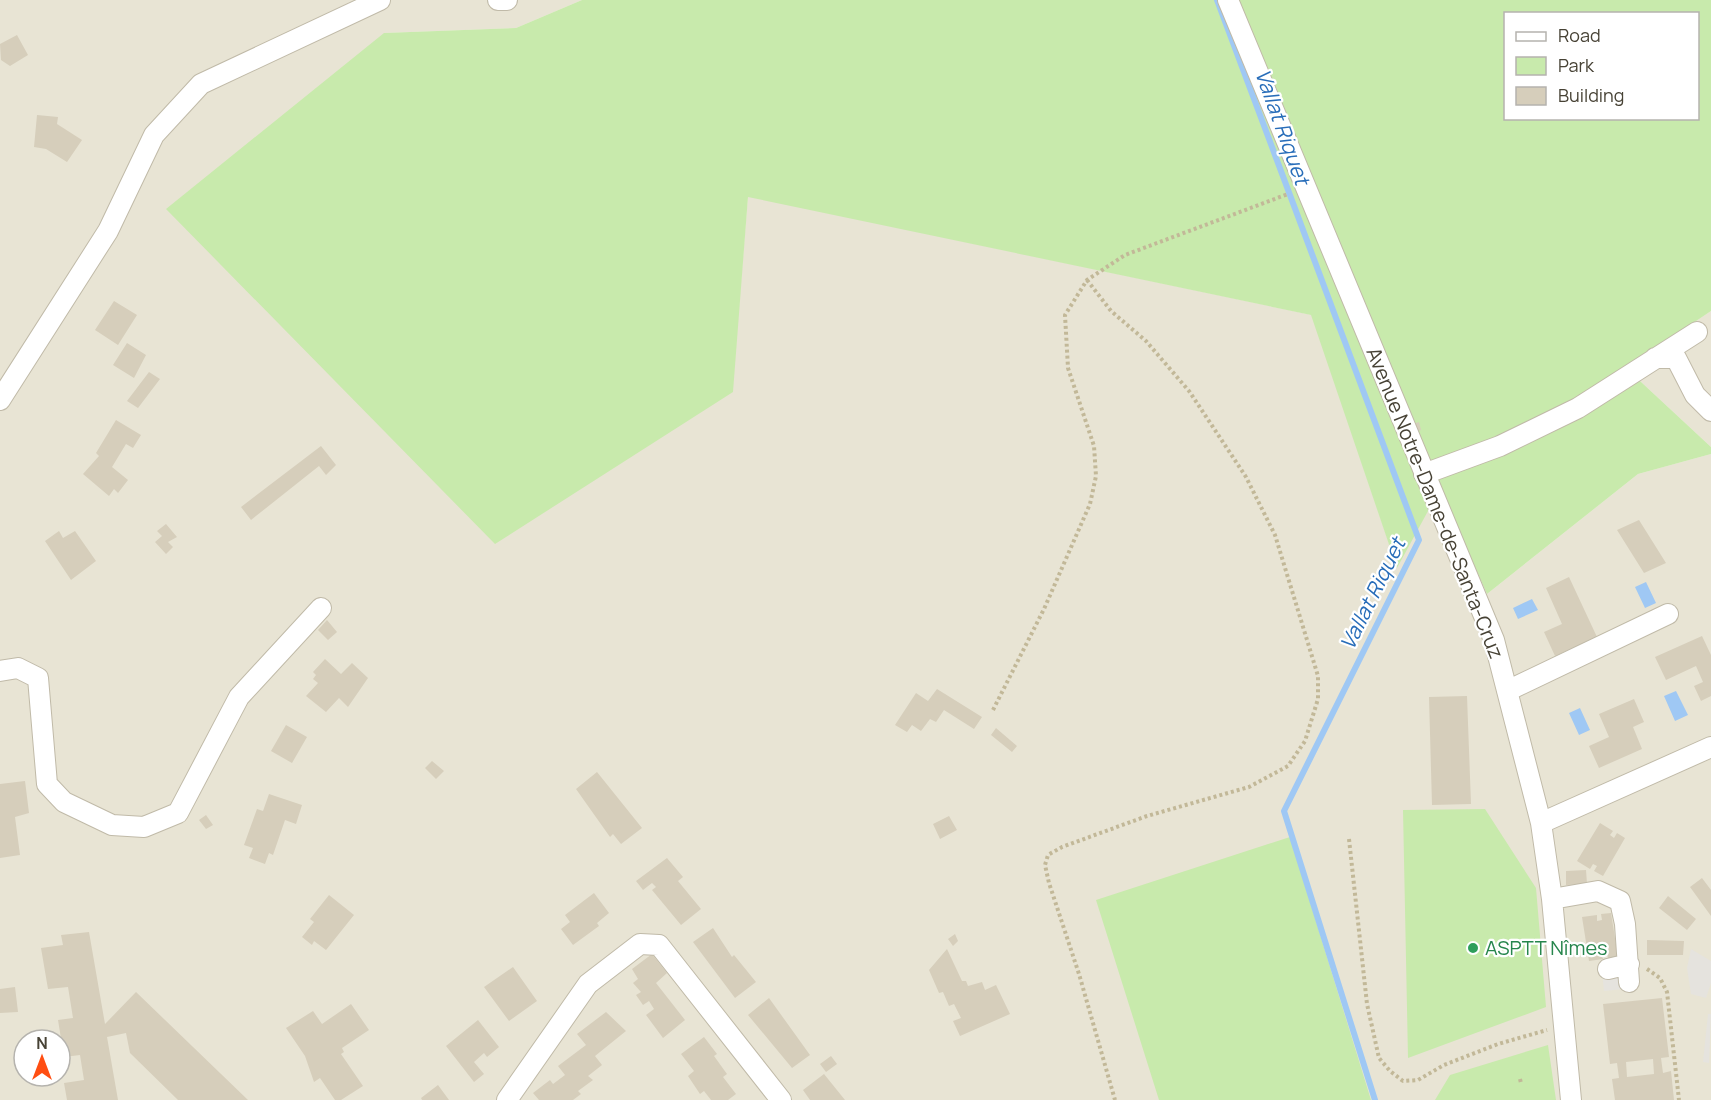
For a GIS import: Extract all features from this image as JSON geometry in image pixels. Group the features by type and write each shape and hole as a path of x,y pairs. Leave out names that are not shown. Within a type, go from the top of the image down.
{"street":[{"path":"0,400 108,231 154,135 201,84 380,0"},
{"path":"498,0 507,0"},
{"name":"Avenue Notre-Dame-de-Santa-Cruz","path":"1228,0 1270,96 1494,640 1541,823 1552,899 1571,1100"},
{"path":"1424,474 1500,446 1578,408 1697,332"},
{"path":"1655,358 1676,358 1695,395 1711,411"},
{"path":"0,670 18,668 38,678 47,784 64,802 112,825 144,827 178,813 239,697 321,609"},
{"path":"1507,691 1668,614"},
{"path":"1541,823 1711,747"},
{"path":"1552,899 1598,891 1620,901 1629,973 1608,969"},
{"path":"507,1100 588,984 640,944 659,945 781,1100"}],"path":[{"path":"993,711 1044,609 1090,504 1096,476 1094,446 1068,368 1065,315 1087,280 1125,255 1278,198"},
{"path":"1087,280 1111,310 1146,341 1189,391 1246,477 1275,535 1318,676 1318,699 1305,741 1288,765 1249,787 1147,816 1062,847 1048,855 1045,866 1049,883 1079,974 1115,1100"},
{"path":"1349,839 1367,1004 1379,1058 1390,1071 1403,1081 1418,1080 1444,1065 1498,1044 1565,1025"},
{"path":"1629,973 1644,968 1660,978 1667,992 1679,1100"}],"shaded area":[{"path":"0,0 582,0 516,28 384,33 732,392 748,196 1312,315 1397,567 1440,488 1487,594 1638,474 1711,454 1711,1100 0,1100"},
{"path":"1711,311 1711,447 1626,368"},
{"path":"1691,949 1711,961 1711,983 1706,998 1691,994 1687,968"},
{"path":"1622,961 1624,989 1604,991 1601,963"},
{"path":"1708,1014 1711,1014 1709,1063 1703,1062"}],"green space":[{"path":"582,0 1711,0 1711,311 1626,368 1711,447 1711,454 1638,474 1487,594 1440,489 1397,568 1311,315 748,197 733,392 495,544 166,209 384,33 516,28"},
{"name":"ASPTT Nîmes","path":"1485,809 1536,888 1546,1007 1408,1058 1403,810"},
{"path":"1290,837 1371,1100 1159,1100 1096,900"},
{"path":"1548,1045 1556,1100 1435,1100 1450,1075"}],"water":[{"path":"1646,582 1656,603 1645,608 1635,587"},
{"path":"1532,599 1538,610 1518,619 1513,608"},
{"path":"1676,691 1688,715 1675,721 1664,696"},
{"path":"1580,708 1590,730 1579,735 1569,713"}],"building":[{"path":"17,35 28,55 10,66 1,60 0,44"},
{"path":"37,115 58,117 57,124 82,140 67,162 46,149 34,147"},
{"path":"114,301 137,315 118,345 95,330"},
{"path":"127,343 146,355 134,378 113,365"},
{"path":"149,372 160,379 138,408 127,401"},
{"path":"116,420 141,435 133,448 126,444 112,467 128,480 118,493 114,489 109,496 83,474 99,456 96,453"},
{"path":"1419,422 1421,430 1416,432 1413,424"},
{"path":"321,446 336,465 326,475 319,466 251,520 241,507"},
{"path":"1639,520 1666,563 1644,573 1617,530"},
{"path":"166,524 177,537 168,542 173,547 166,554 155,542 162,536 157,531"},
{"path":"59,531 63,538 75,531 96,561 71,580 45,541"},
{"path":"1569,577 1597,637 1555,656 1544,632 1562,624 1546,588"},
{"path":"327,620 337,632 328,640 318,630"},
{"path":"1702,636 1711,655 1711,696 1701,701 1694,686 1703,682 1696,666 1666,680 1655,657"},
{"path":"325,659 341,674 352,663 368,678 348,707 339,698 326,712 306,696 318,683 313,679 316,675 313,672"},
{"path":"937,689 982,717 974,729 944,710 936,722 930,719 921,731 912,725 907,732 895,725 916,693 928,701"},
{"path":"1467,696 1471,804 1432,805 1429,697"},
{"path":"1634,699 1644,722 1633,727 1642,749 1599,768 1589,746 1609,737 1599,714"},
{"path":"286,725 307,737 292,763 271,751"},
{"path":"996,728 1017,746 1012,752 991,735"},
{"path":"432,761 444,771 436,779 425,768"},
{"path":"597,772 642,828 621,844 613,834 610,837 576,789"},
{"path":"25,781 29,813 15,817 20,855 0,858 0,784"},
{"path":"269,794 302,805 296,824 285,820 273,855 269,853 265,864 249,858 253,848 244,845 257,809 263,811"},
{"path":"206,815 213,825 206,829 199,820"},
{"path":"949,816 957,830 940,839 933,824"},
{"path":"1600,823 1613,831 1610,835 1614,838 1617,833 1625,838 1603,876 1594,871 1597,866 1593,864 1590,869 1577,861"},
{"path":"667,858 683,877 678,881 701,909 681,925 652,890 656,887 652,883 643,890 636,881"},
{"path":"1586,870 1587,884 1566,885 1566,871"},
{"path":"1702,878 1711,890 1711,916 1690,887"},
{"path":"594,893 609,913 597,923 599,926 573,945 561,929 570,922 565,915"},
{"path":"329,895 354,915 326,950 314,941 312,945 302,937 314,922 310,919"},
{"path":"1668,896 1696,919 1687,930 1659,908"},
{"path":"1611,913 1618,957 1608,958 1607,953 1602,953 1603,959 1589,961 1582,917 1597,915 1597,921 1602,920 1601,914"},
{"path":"713,928 732,957 734,955 756,982 735,998 693,942"},
{"path":"89,932 105,1024 136,992 248,1100 178,1100 130,1053 126,1033 107,1037 118,1100 67,1100 65,1088 72,1088 72,1082 84,1080 80,1055 72,1056 72,1028 59,1028 58,1020 73,1018 68,987 48,989 41,948 63,945 61,935"},
{"path":"955,934 958,941 953,946 948,939"},
{"path":"1647,940 1684,941 1683,955 1647,955"},
{"path":"947,949 962,981 966,981 968,986 982,982 985,990 996,985 1010,1014 960,1036 953,1021 961,1018 954,1004 949,1006 943,992 939,993 929,970"},
{"path":"652,954 667,973 656,983 685,1020 663,1038 646,1015 654,1009 649,1001 643,1005 636,995 641,992 633,983 638,979 632,969"},
{"path":"513,967 537,1001 509,1021 484,987"},
{"path":"15,987 18,1012 0,1013 0,989"},
{"path":"769,998 810,1055 792,1068 748,1015"},
{"path":"1662,998 1669,1057 1661,1058 1663,1073 1671,1071 1674,1100 1615,1100 1612,1079 1619,1078 1617,1063 1610,1064 1603,1004","holes":["1653,1059 1654,1074 1627,1077 1626,1062"]},
{"path":"351,1004 369,1030 342,1048 344,1052 341,1054 363,1086 341,1100 335,1100 320,1078 314,1082 305,1056 286,1028 313,1011 322,1024"},
{"path":"606,1012 626,1031 595,1056 602,1065 588,1076 593,1080 578,1091 581,1094 573,1100 539,1100 533,1093 550,1080 553,1084 565,1075 558,1066 586,1045 577,1034"},
{"path":"478,1020 499,1047 487,1057 484,1053 474,1062 484,1074 474,1082 446,1046"},
{"path":"704,1037 717,1054 714,1056 727,1074 723,1077 736,1094 728,1100 711,1100 704,1091 700,1094 688,1076 694,1071 681,1054"},
{"path":"831,1056 837,1064 826,1072 820,1064"},
{"path":"824,1074 845,1100 810,1100 803,1090"},
{"path":"438,1085 449,1100 422,1100 421,1098"}],"waterway":[{"name":"Vallat Riquet","path":"1217,0 1419,540 1284,811 1375,1100"}],"place":[{"name":"ASPTT Nîmes","path":"1473,948"}]}
